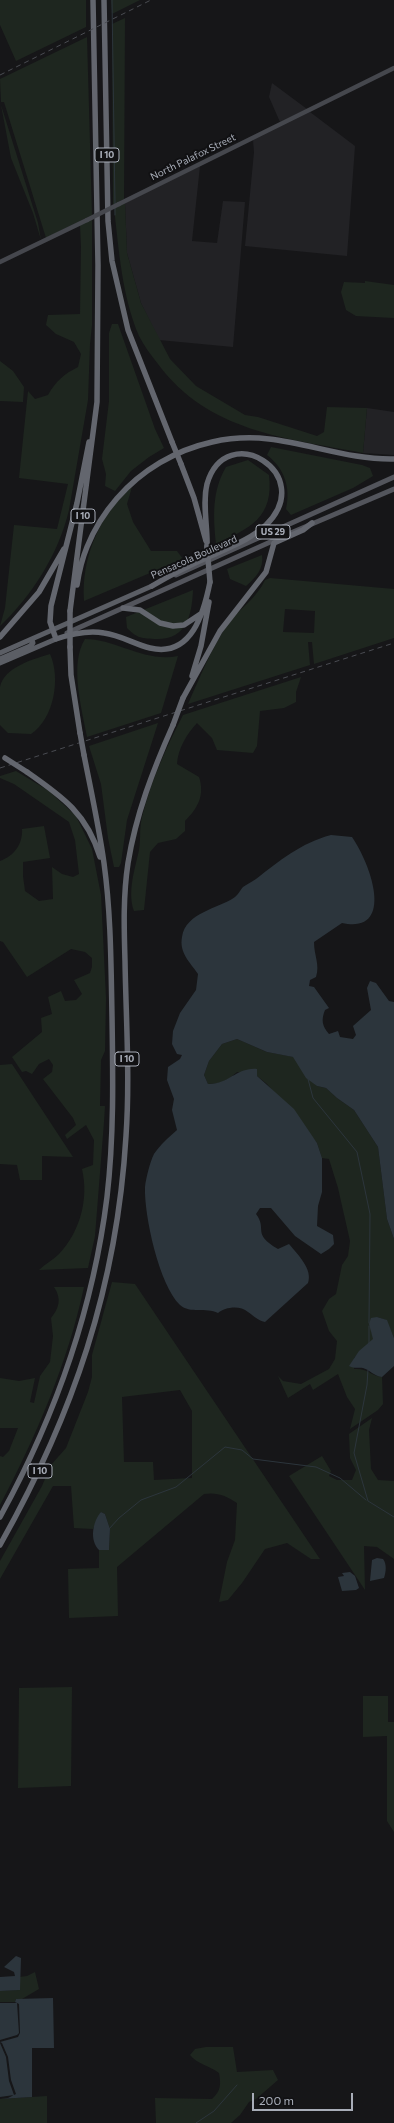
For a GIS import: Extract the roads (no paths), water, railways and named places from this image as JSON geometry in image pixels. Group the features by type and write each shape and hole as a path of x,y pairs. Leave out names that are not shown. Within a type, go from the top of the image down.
{"highway":[{"name":"I 10","path":"0,1516 33,1453 64,1379 85,1309 101,1232 110,1159 113,1094 111,962 106,877 80,733 71,675 70,647 70,611 96,421 98,362 98,265 93,0"},
{"name":"I 10","path":"0,1545 38,1475 69,1404 92,1334 112,1255 121,1197 126,1134 127,1090 124,919 126,884 131,848 139,813 152,773 173,725 201,646 209,600 210,582 207,547 196,504 128,330 112,261 108,221 104,0"},
{"path":"96,421 90,440 68,541 51,606 50,617 56,639 76,633 96,632 110,634 150,648 167,648 180,644 198,625 203,613 210,582"},
{"path":"70,611 82,560 101,520 130,485 154,466 174,455 210,442 250,438 297,443 362,457 394,459"},
{"path":"152,586 174,573 251,537 269,522 278,505 281,487 276,472 264,460 249,454 238,454 223,460 212,473 207,483 205,496 207,547"},
{"path":"183,698 220,630 267,569 274,543 303,530 312,523"},
{"path":"0,637 39,592 68,541"},
{"name":"Pensacola Boulevard","path":"0,653 152,586"},
{"path":"123,608 140,610 160,623 173,626 184,625 203,613"},
{"path":"0,659 30,646 33,643 32,639"},
{"name":"Pensacola Boulevard","path":"0,663 56,639"},
{"path":"2,756 62,796 80,815 92,836 106,877"}],"main road":[{"name":"North Palafox Street","path":"0,262 394,68"},
{"name":"Pensacola Boulevard","path":"152,586 394,476"},
{"name":"Pensacola Boulevard","path":"56,639 312,523 394,489"}],"waterway":[{"path":"112,0 115,204"},
{"path":"115,207 115,215"},
{"path":"308,1079 313,1098 357,1152 370,1214 369,1323"},
{"path":"369,1326 369,1344"},
{"path":"368,1370 367,1385 354,1453 368,1501 394,1517"},
{"path":"109,1529 119,1518 141,1500 176,1487 225,1447 242,1450 253,1459 316,1467 340,1478 366,1500"},
{"path":"196,2123 214,2111 237,2085"}],"railway":[{"path":"0,75 151,0"},
{"path":"0,768 394,643"}]}
